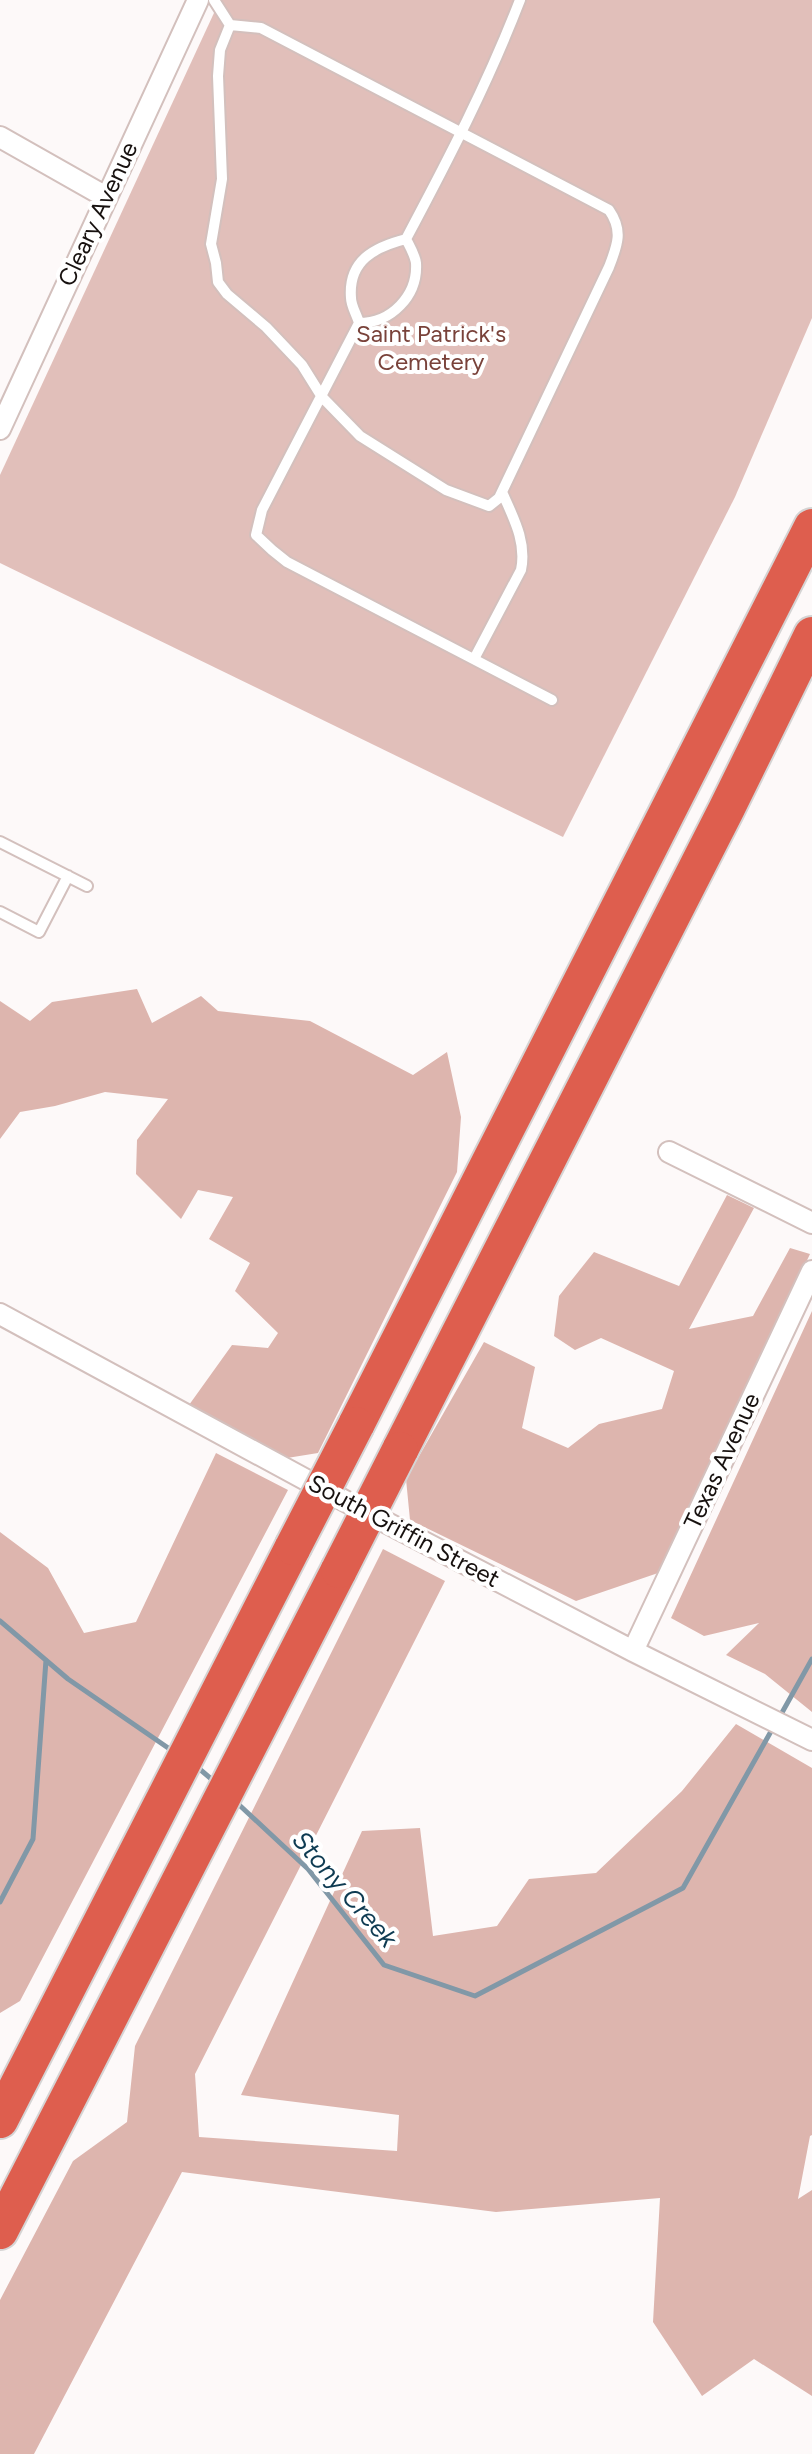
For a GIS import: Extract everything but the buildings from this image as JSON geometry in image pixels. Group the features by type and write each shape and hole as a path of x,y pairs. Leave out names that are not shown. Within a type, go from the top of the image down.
{"highway":[{"path":"0,2120 812,527"},
{"path":"0,2231 726,810 812,635"},
{"path":"726,810 812,666"}],"street":[{"name":"Cleary Avenue","path":"0,429 198,0"},
{"path":"0,137 106,197"},
{"path":"669,1152 812,1223"},
{"name":"Texas Avenue","path":"633,1651 812,1271"},
{"name":"South Griffin Street","path":"0,1314 345,1501 812,1740"}],"lane":[{"path":"214,0 230,25"},
{"path":"520,0 499,55 462,134 406,239 370,253 360,261 350,299 359,323 262,510 256,535 287,562 552,700"},
{"path":"230,25 261,28 609,210 618,223 617,247 609,267 502,492 489,506 446,490 360,436 322,397 302,365 218,282 211,244 222,179 220,50 230,25"},
{"path":"359,323 372,323 404,304 415,278 416,259 406,239"},
{"path":"474,659 521,570 524,557 517,525 502,492"},
{"path":"0,842 87,886"},
{"path":"0,912 39,932 68,876"}],"green space":[{"name":"Saint Patrick's Cemetery","path":"220,0 812,0 812,318 735,497 563,837 0,563 0,475"}],"shaded area":[{"path":"137,989 152,1023 201,996 218,1011 310,1021 413,1075 447,1052 461,1117 457,1172 318,1453 287,1458 189,1405 232,1345 268,1348 278,1333 235,1291 250,1263 209,1239 233,1197 198,1190 181,1219 136,1174 137,1140 168,1099 105,1092 20,1112 0,1139 0,1001 30,1021 52,1002"},
{"path":"727,1195 754,1208 689,1329 753,1316 790,1248 810,1254 661,1572 576,1601 410,1520 406,1479 484,1342 535,1367 522,1428 568,1448 599,1424 662,1409 674,1371 601,1338 575,1350 554,1336 559,1296 594,1252 679,1286"},
{"path":"812,1311 812,1712 765,1674 726,1655 759,1623 704,1636 671,1618"},
{"path":"216,1453 288,1490 20,2001 0,2013 0,1532 48,1568 84,1633 136,1622"},
{"path":"383,1549 445,1581 195,2074 199,2137 397,2151 399,2115 241,2095 362,1831 420,1828 433,1936 497,1926 529,1879 596,1873 682,1791 736,1724 812,1768 812,2135 798,2199 812,2190 812,2396 754,2359 702,2396 653,2322 660,2198 496,2212 182,2172 34,2454 0,2454 0,2300 73,2161 127,2122 135,2046"}],"waterway":[{"name":"Stony Creek","path":"0,1621 68,1679 174,1752"},
{"name":"Stony Creek","path":"779,1718 812,1659"},
{"path":"0,1902 33,1839 46,1660"},
{"name":"Stony Creek","path":"235,1801 308,1869 384,1965 475,1996 683,1888 774,1726"},
{"name":"Stony Creek","path":"196,1766 216,1783"}]}
